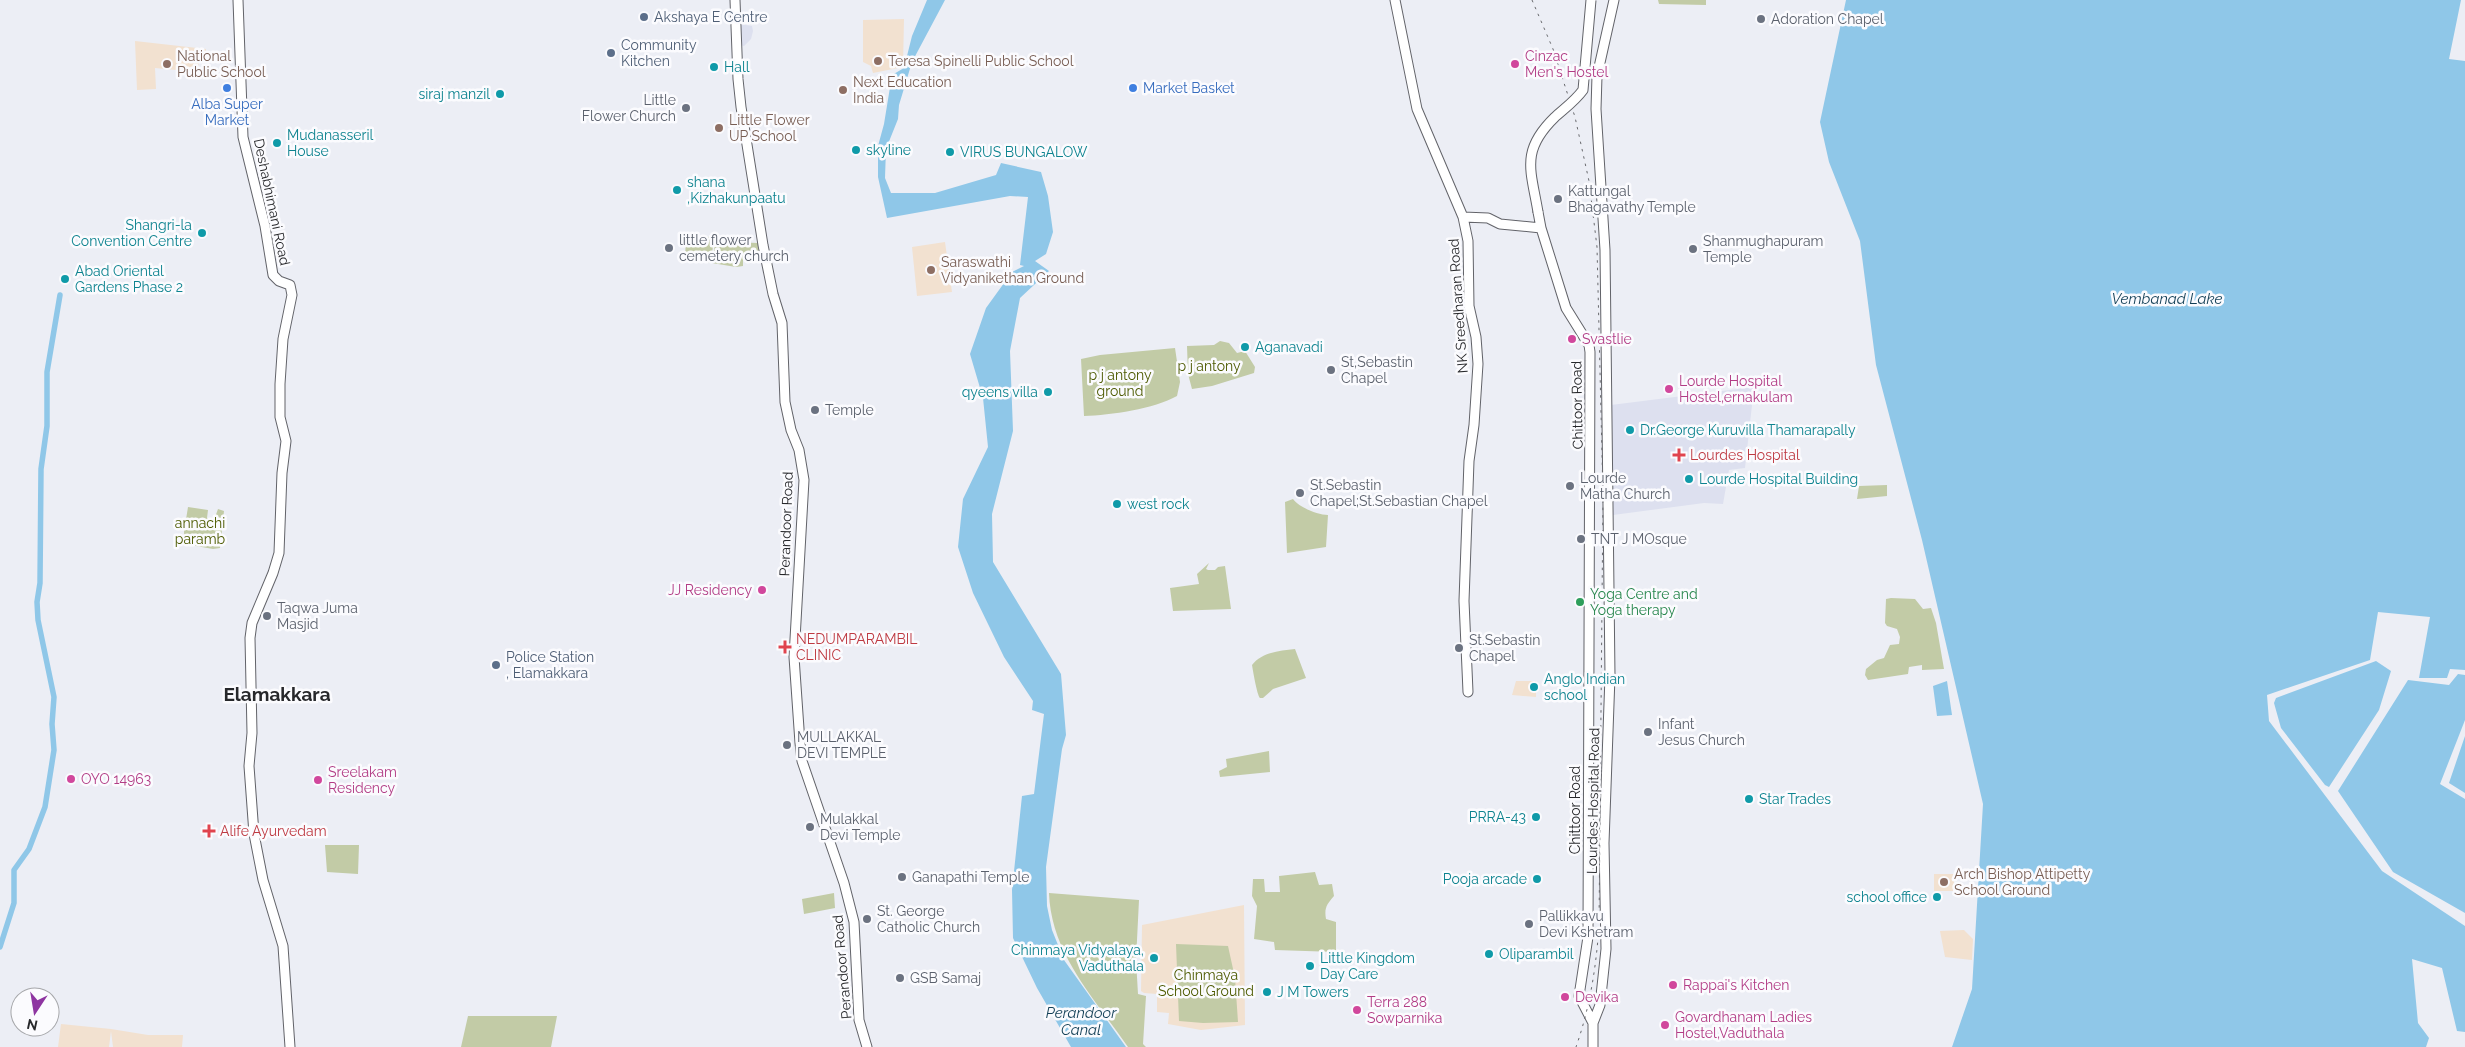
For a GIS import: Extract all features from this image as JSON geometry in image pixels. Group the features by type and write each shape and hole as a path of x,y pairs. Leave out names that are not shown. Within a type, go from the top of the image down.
{"street":[{"name":"Deshabhimani Road","path":"238,0 243,136 265,226 273,275 290,286 292,295 283,339 281,367 280,418 286,441 282,474 279,553 274,573 252,623 250,638 252,733 249,766 254,834 263,880 284,946 290,1047"},
{"name":"Perandoor Road","path":"735,0 738,79 742,107 762,245 773,294 782,323 785,402 791,430 799,450 804,480 794,657 801,756 844,884 854,922 859,1020 867,1047"},
{"name":"NK Sreedharan Road","path":"1395,0 1417,109 1463,217 1468,241 1469,306 1476,337 1478,364 1474,425 1469,461 1464,601 1468,692"},
{"name":"Chittoor Road","path":"1591,0 1583,90 1549,123 1537,139 1531,152 1530,164 1541,228 1566,308 1589,345 1590,352 1588,937 1579,996 1594,1023"},
{"name":"Lourdes Hospital Road","path":"1594,1023 1600,1005 1606,949 1604,843 1610,676 1605,250 1596,109 1597,76 1614,0"},
{"path":"1463,217 1488,218 1500,224 1541,228"},
{"path":"1593,1047 1594,1023"}],"shaded area":[{"path":"904,19 903,67 873,73 871,66 863,62 863,20"},
{"path":"740,24 752,26 753,31 751,39 744,46 740,45"},
{"name":"National Public School","path":"135,41 206,49 205,60 199,60 198,72 155,68 156,89 137,90"},
{"name":"Saraswathi Vidyanikethan Ground","path":"945,242 952,292 917,296 912,247"},
{"name":"Lourdes Hospital","path":"1754,387 1745,468 1729,470 1723,504 1704,503 1613,515 1611,502 1611,405"},
{"path":"1516,681 1536,681 1536,697 1512,695"},
{"name":"Arch Bishop Attipetty School Ground","path":"1934,874 1955,874 1953,891 1934,891"},
{"path":"1244,905 1245,1025 1201,1030 1168,1024 1169,1013 1157,1012 1157,994 1141,991 1142,925"},
{"path":"1964,930 1973,939 1972,960 1945,957 1940,931"},
{"path":"61,1024 148,1035 183,1035 182,1047 113,1047 111,1031 109,1047 58,1047"}],"green space":[{"path":"1658,0 1706,0 1706,5 1659,4"},
{"path":"686,236 714,237 711,263 685,260"},
{"path":"730,242 758,243 759,253 743,256 743,266 736,267 712,263 715,244 725,245"},
{"name":"p j antony","path":"1220,341 1229,343 1237,353 1245,351 1255,367 1254,373 1212,386 1192,389 1188,374 1187,346 1214,345"},
{"name":"p j antony ground","path":"1175,348 1180,382 1177,396 1168,401 1132,410 1084,416 1081,359 1100,355"},
{"path":"1887,485 1887,496 1857,499 1859,486"},
{"path":"1293,499 1299,505 1309,510 1328,515 1326,547 1287,553 1285,502"},
{"name":"annachi paramb","path":"188,507 208,510 207,518 214,520 218,509 224,511 220,548 213,549 185,544 184,532"},
{"path":"1209,563 1206,569 1208,570 1215,570 1218,567 1225,566 1231,609 1173,611 1170,588 1199,584 1197,574"},
{"path":"1886,599 1915,599 1923,609 1931,608 1936,623 1944,669 1922,670 1922,665 1909,667 1908,674 1868,680 1865,675 1866,669 1877,660 1884,658 1890,645 1899,644 1900,637 1897,629 1887,626 1885,623"},
{"path":"1295,649 1306,678 1273,689 1263,698 1260,698 1256,688 1252,665 1266,655"},
{"path":"1269,751 1270,772 1220,777 1219,771 1227,767 1226,759"},
{"path":"325,845 359,845 358,874 327,872"},
{"path":"1315,872 1319,885 1332,884 1334,896 1327,906 1325,915 1326,919 1336,922 1336,952 1275,950 1274,942 1254,939 1257,906 1252,896 1253,879 1264,879 1265,892 1280,892 1279,876"},
{"path":"834,893 835,908 804,914 802,899"},
{"path":"1049,893 1139,900 1136,960 1138,994 1146,996 1143,1044 1146,1047 1128,1047 1077,975 1066,956 1058,936 1052,915"},
{"name":"Chinmaya School Ground","path":"1176,944 1228,946 1235,978 1238,1022 1203,1023 1179,1021"},
{"path":"468,1016 557,1016 551,1047 461,1047"}],"water":[{"name":"Perandoor Canal","path":"927,0 945,0 912,62 899,105 898,119 886,149 885,178 891,193 935,193 996,175 1001,163 1041,172 1048,196 1053,232 1046,254 1035,261 1049,271 1020,298 1010,351 1013,431 992,514 993,562 1061,674 1066,735 1062,749 1046,867 1047,906 1052,930 1064,960 1126,1047 1071,1047 1037,988 1013,938 1012,890 1022,796 1034,794 1044,714 1032,710 1033,701 1004,657 973,593 958,547 963,499 988,447 983,398 970,354 986,308 1012,272 1024,266 1020,265 1028,197 1010,196 887,218 878,177 878,146 884,124 892,75 904,68 912,36"},
{"name":"Vembanad Lake","path":"1846,0 2461,0 2449,59 2465,61 2465,670 2450,669 2447,678 2419,678 2430,617 2378,612 2370,660 2267,695 2269,721 2382,871 2465,926 2465,1032 2457,1031 2442,968 2412,959 2418,1023 2429,1038 2426,1047 1952,1047 1972,989 1983,804 1922,540 1876,365 1860,241 1829,162 1820,122"},
{"path":"2376,661 2391,671 2379,710 2329,787 2325,785 2281,728 2274,703 2276,698"},
{"path":"2458,674 2465,675 2465,720 2440,784 2465,799 2465,913 2393,872 2338,791 2408,680 2449,685"},
{"path":"1947,681 1952,715 1937,716 1933,686"},
{"path":"2465,736 2465,793 2449,783"}],"waterway":[{"path":"0,947 14,903 14,870 29,849 45,807 54,750 52,724 54,697 38,620 37,602 40,583 41,469 47,426 47,372 60,295"}],"railway":[{"path":"1532,0 1553,49 1575,117 1589,181 1597,247 1603,495 1599,926 1592,987 1576,1047"}],"place":[{"name":"Akshaya E Centre","path":"644,17"},
{"name":"Adoration Chapel","path":"1761,19"},
{"name":"Community Kitchen","path":"611,53"},
{"name":"Teresa Spinelli Public School","path":"878,61"},
{"name":"National Public School","path":"167,64"},
{"name":"Cinzac Men's Hostel","path":"1515,64"},
{"name":"Hall","path":"714,67"},
{"name":"Alba Super Market","path":"227,88"},
{"name":"Market Basket","path":"1133,88"},
{"name":"Next Education India","path":"843,90"},
{"name":"siraj manzil","path":"500,94"},
{"name":"Little Flower Church","path":"686,108"},
{"name":"Little Flower UP School","path":"719,128"},
{"name":"Mudanasseril House","path":"277,143"},
{"name":"skyline","path":"856,150"},
{"name":"VIRUS BUNGALOW","path":"950,152"},
{"name":"shana ,Kizhakunpaatu","path":"677,190"},
{"name":"Kattungal Bhagavathy Temple","path":"1558,199"},
{"name":"Shangri-la Convention Centre","path":"202,233"},
{"name":"little flower cemetery church","path":"669,248"},
{"name":"Shanmughapuram Temple","path":"1693,249"},
{"name":"Saraswathi Vidyanikethan Ground","path":"931,270"},
{"name":"Abad Oriental Gardens Phase 2","path":"65,279"},
{"name":"Svastlie","path":"1572,339"},
{"name":"Aganavadi","path":"1245,347"},
{"name":"St,Sebastin Chapel","path":"1331,370"},
{"name":"Lourde Hospital Hostel,ernakulam","path":"1669,389"},
{"name":"qyeens villa","path":"1048,392"},
{"name":"Temple","path":"815,410"},
{"name":"Dr.George Kuruvilla Thamarapally","path":"1630,430"},
{"name":"Lourdes Hospital","path":"1679,455"},
{"name":"Lourde Hospital Building","path":"1689,479"},
{"name":"Lourde Matha Church","path":"1570,486"},
{"name":"St.Sebastin Chapel;St.Sebastian Chapel","path":"1300,493"},
{"name":"west rock","path":"1117,504"},
{"name":"TNT J MOsque","path":"1581,539"},
{"name":"JJ Residency","path":"762,590"},
{"name":"Yoga Centre and Yoga therapy","path":"1580,602"},
{"name":"Taqwa Juma Masjid","path":"267,616"},
{"name":"NEDUMPARAMBIL CLINIC","path":"785,647"},
{"name":"St.Sebastin Chapel","path":"1459,648"},
{"name":"Police Station , Elamakkara","path":"496,665"},
{"name":"Anglo Indian school","path":"1534,687"},
{"name":"Infant Jesus Church","path":"1648,732"},
{"name":"MULLAKKAL DEVI TEMPLE","path":"787,745"},
{"name":"OYO 14963","path":"71,779"},
{"name":"Sreelakam Residency","path":"318,780"},
{"name":"Star Trades","path":"1749,799"},
{"name":"PRRA-43","path":"1536,817"},
{"name":"Mulakkal Devi Temple","path":"810,827"},
{"name":"Alife Ayurvedam","path":"209,831"},
{"name":"Ganapathi Temple","path":"902,877"},
{"name":"Pooja arcade","path":"1537,879"},
{"name":"Arch Bishop Attipetty School Ground","path":"1944,882"},
{"name":"school office","path":"1937,897"},
{"name":"St. George Catholic Church","path":"867,919"},
{"name":"Pallikkavu Devi Kshetram","path":"1529,924"},
{"name":"Oliparambil","path":"1489,954"},
{"name":"Chinmaya Vidyalaya, Vaduthala","path":"1154,958"},
{"name":"Little Kingdom Day Care","path":"1310,966"},
{"name":"GSB Samaj","path":"900,978"},
{"name":"Rappai's Kitchen","path":"1673,985"},
{"name":"J M Towers","path":"1267,992"},
{"name":"Devika","path":"1565,997"},
{"name":"Terra 288 Sowparnika","path":"1357,1010"},
{"name":"Govardhanam Ladies Hostel,Vaduthala","path":"1665,1025"}],"district":[{"name":"Elamakkara","path":"277,694"}]}
